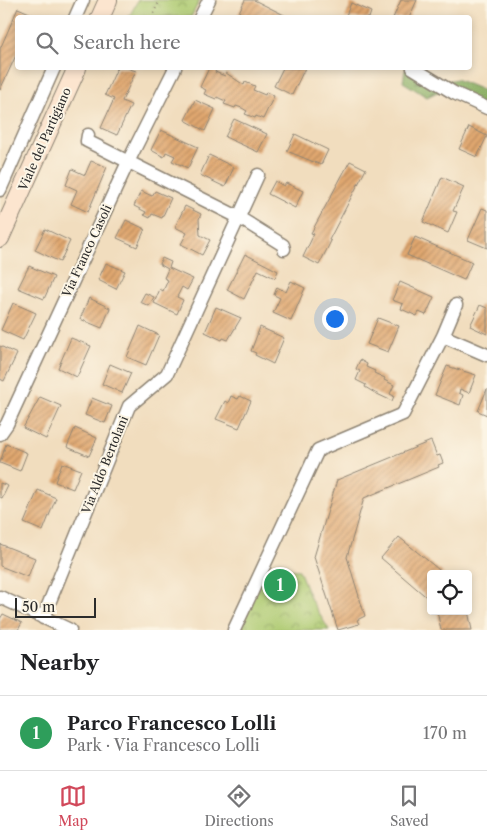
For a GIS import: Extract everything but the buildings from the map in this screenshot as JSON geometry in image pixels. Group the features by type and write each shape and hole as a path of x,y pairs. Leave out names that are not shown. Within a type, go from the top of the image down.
{"main road":[{"path":"101,15 108,0"},
{"name":"Viale del Partigiano","path":"0,251 3,231 76,70"}],"street":[{"path":"76,15 83,0"},
{"path":"202,15 209,0"},
{"path":"0,190 53,70"},
{"name":"Via Franco Casoli","path":"0,434 11,415 128,162 174,70"},
{"path":"415,70 454,93 487,108"},
{"path":"88,135 87,141 238,217 283,245 284,250"},
{"name":"Via Aldo Bertolani","path":"43,618 129,406 167,374 258,174"},
{"path":"234,630 318,450 404,414 443,336 456,304"},
{"path":"443,336 487,355"},
{"path":"1,601 70,630"},
{"path":"43,618 62,630"}],"path":[{"path":"152,15 160,0"}],"green space":[{"path":"138,0 200,0 192,15 130,15"},
{"path":"405,70 417,70 438,83 456,79 487,92 487,108 446,88 427,97 403,82"},
{"path":"264,567 299,570 311,600 329,630 234,630"}],"place":[{"name":"Parco Francesco Lolli","path":"280,585"}]}
